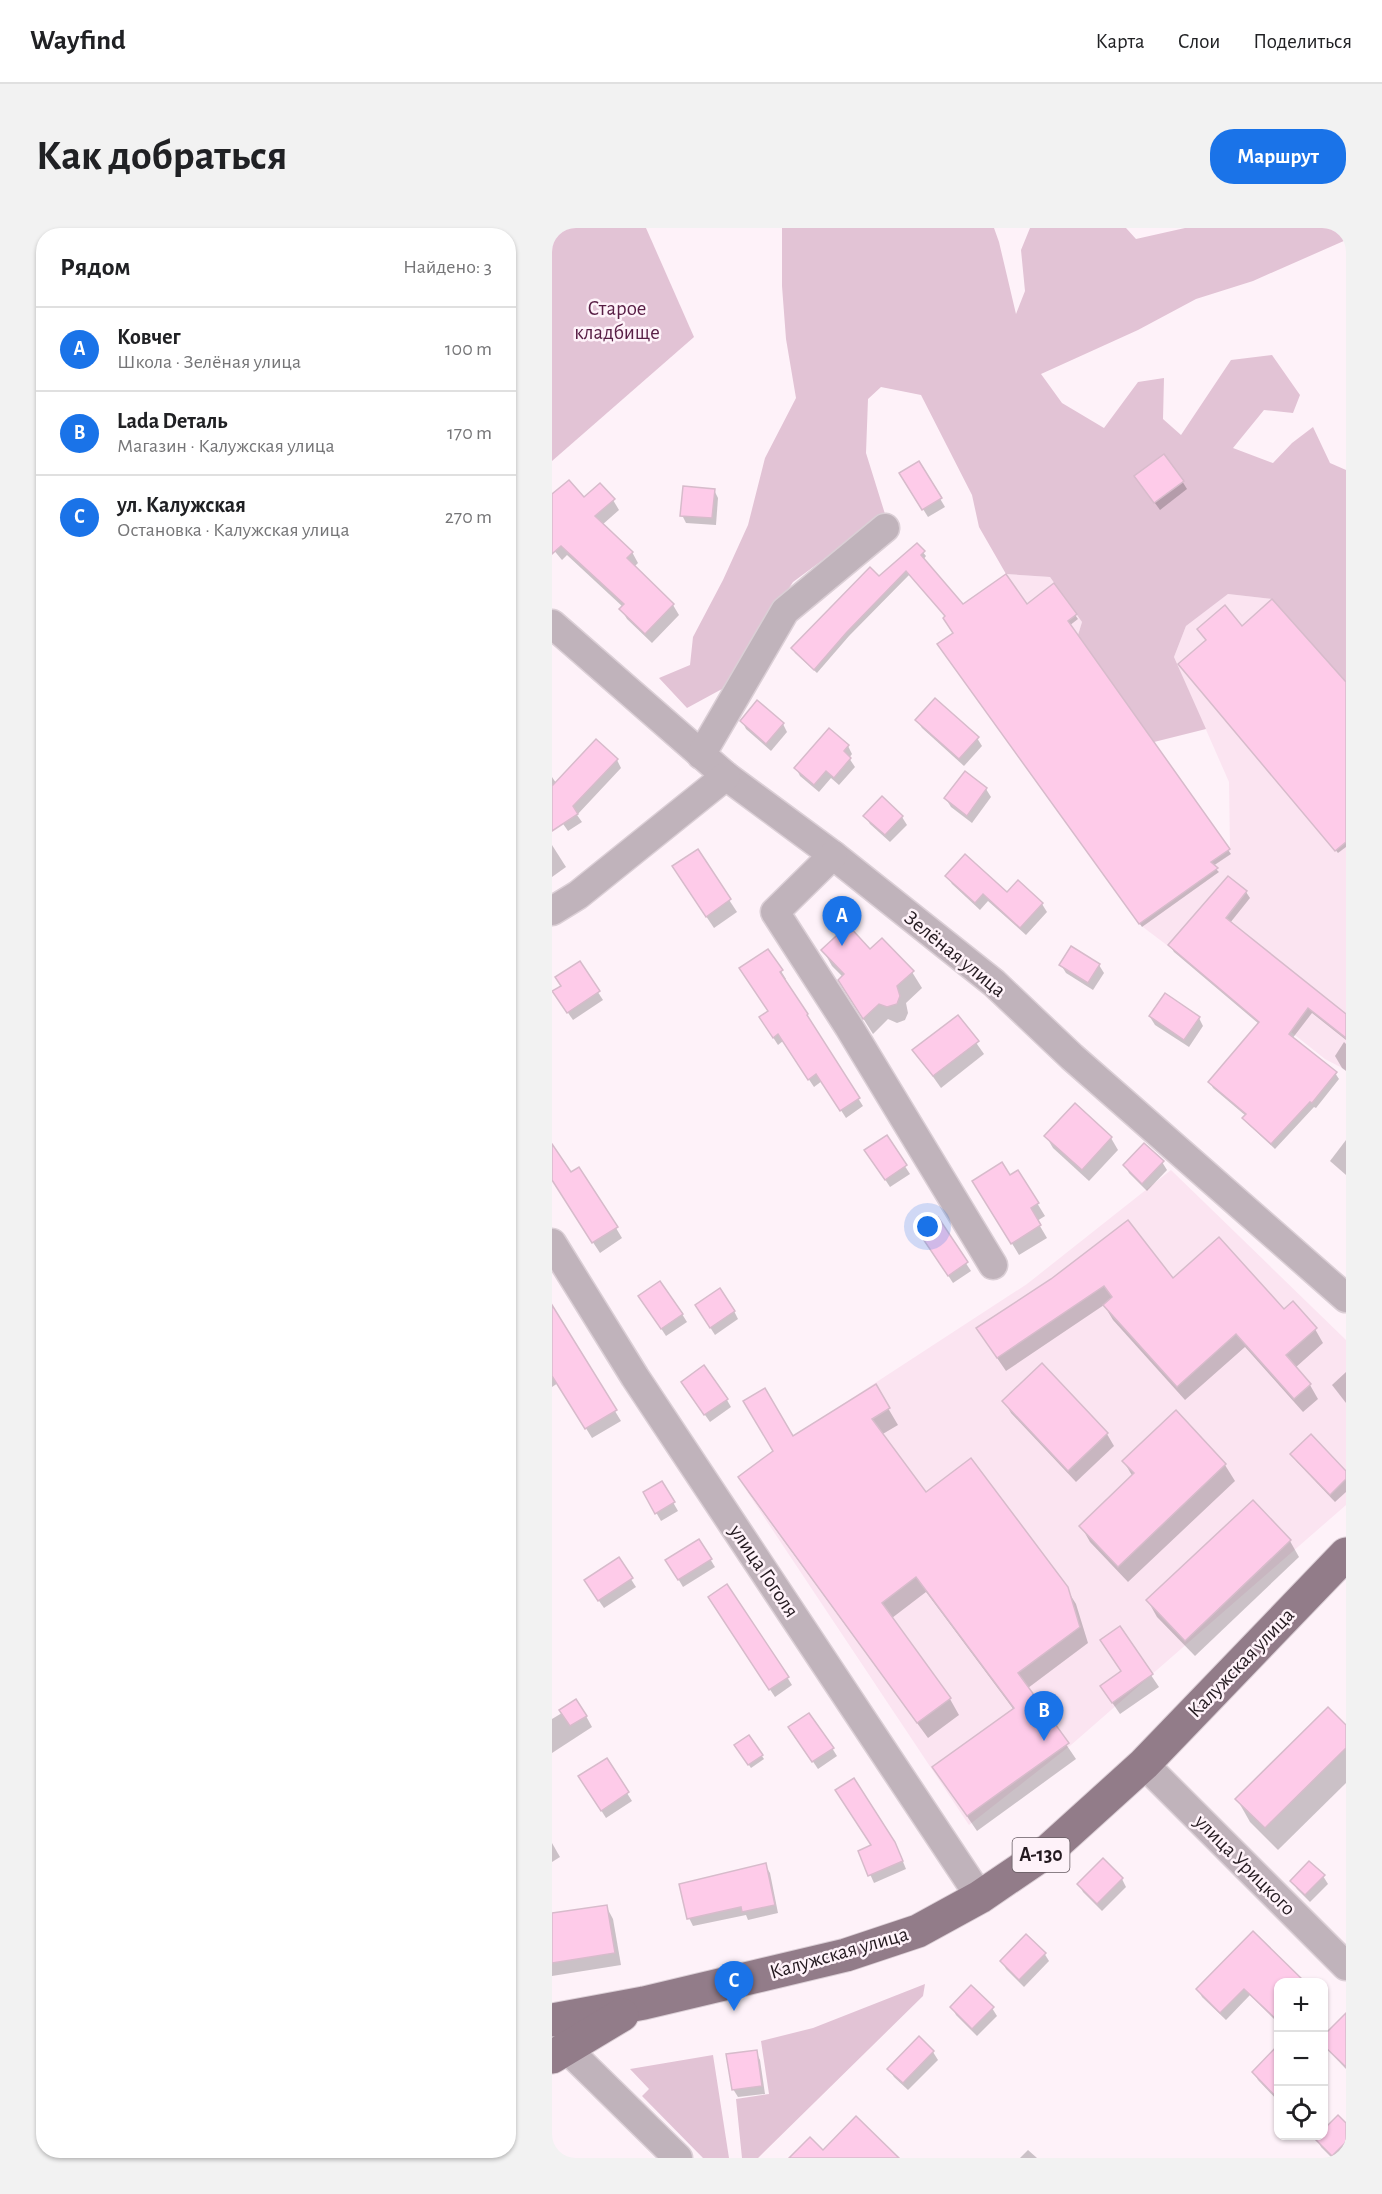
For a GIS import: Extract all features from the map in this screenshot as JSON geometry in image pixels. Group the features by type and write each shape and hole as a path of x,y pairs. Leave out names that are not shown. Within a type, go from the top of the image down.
{"main road":[{"name":"Калужская улица","path":"552,2019 644,2003 855,1952 918,1931 980,1897 1049,1850 1144,1764 1346,1554"},
{"path":"559,2053 644,2003"}],"street":[{"path":"702,755 785,611 885,528"},
{"name":"Зелёная улица","path":"552,624 726,776 833,855 994,983 1072,1057 1346,1298"},
{"path":"552,911 578,895 726,776"},
{"path":"833,855 775,912 849,1027 993,1265"},
{"name":"улица Гоголя","path":"552,1243 634,1377 980,1897"},
{"name":"улица Урицкого","path":"1144,1764 1346,1966"},
{"path":"559,2053 678,2158"}],"shaded area":[{"path":"1006,574 1050,577 1082,622 1078,635 1230,848 1229,782 1174,657 1186,626 1228,594 1272,599 1346,682 1346,1070 1325,1059 1291,1032 1282,1041 1139,924 937,644 953,633 943,618"},
{"path":"1171,1170 1346,1340 1346,1505 1071,1745 969,1825 738,1478 803,1430 1027,1284"}],"green space":[{"name":"Старое кладбище","path":"552,228 646,228 694,337 552,461"},
{"path":"782,228 994,228 1016,314 1025,291 1021,250 1030,228 1126,228 1136,239 1185,228 1346,228 1346,240 1253,281 1196,299 1138,330 1041,374 1062,403 1104,428 1138,382 1164,378 1163,419 1181,435 1231,360 1272,355 1300,395 1293,413 1264,410 1233,448 1273,463 1292,443 1313,427 1330,463 1346,470 1346,682 1272,599 1228,594 1186,626 1174,657 1206,729 1154,742 1078,635 1082,622 1050,577 1006,574 979,527 972,495 921,395 881,387 868,399 866,453 885,514 793,582 722,689 687,708 659,678 690,665 693,637 723,580 748,525 765,458 796,398 786,339 782,286"},
{"path":"925,1984 923,1996 758,2158 742,2158 736,2099 769,2094 761,2041 813,2028"},
{"path":"713,2055 729,2158 703,2158 642,2096 649,2089 630,2069"}],"building":[{"path":"1164,454 1184,481 1154,503 1134,476"},
{"path":"919,461 942,498 922,510 899,473"},
{"path":"569,480 584,497 600,483 615,499 595,516 633,552 627,558 674,604 645,634 619,609 624,604 561,546 552,554 552,494"},
{"path":"683,486 715,489 712,518 680,516"},
{"path":"917,543 925,551 921,555 963,604 1006,574 1027,604 1054,583 1077,614 1068,621 1230,849 1211,862 1218,868 1139,924 937,644 953,633 943,618 945,616 906,571 814,670 791,648 870,567 879,576"},
{"path":"1272,599 1346,682 1346,842 1335,851 1178,664 1206,640 1197,629 1225,605 1242,626"},
{"path":"935,698 979,737 959,759 915,720"},
{"path":"757,700 784,723 766,744 740,721"},
{"path":"829,728 849,745 844,751 851,758 834,778 826,771 814,785 794,768"},
{"path":"596,739 618,759 573,806 578,814 552,831 552,786"},
{"path":"965,771 987,788 967,816 944,798"},
{"path":"882,796 903,816 885,835 863,816"},
{"path":"698,849 731,899 706,917 672,866"},
{"path":"965,854 1007,892 1018,880 1043,903 1020,928 983,894 975,903 945,876"},
{"path":"1228,876 1247,891 1226,918 1346,1014 1346,1038 1308,1008 1289,1034 1337,1072 1312,1103 1310,1102 1271,1144 1242,1118 1246,1114 1208,1082 1259,1022 1168,945"},
{"path":"848,925 870,949 882,938 914,971 897,986 900,996 897,1004 887,1007 879,1004 863,1019 838,980 844,974 821,950"},
{"path":"1071,946 1100,964 1088,983 1059,965"},
{"path":"768,949 783,970 780,972 860,1098 840,1111 816,1074 808,1080 778,1034 773,1038 759,1017 768,1011 739,968"},
{"path":"580,961 600,991 567,1013 552,991 561,986 555,977"},
{"path":"1165,993 1200,1017 1184,1040 1149,1016"},
{"path":"958,1015 979,1041 933,1076 912,1050"},
{"path":"1075,1103 1112,1137 1082,1170 1044,1136"},
{"path":"887,1135 907,1165 885,1180 864,1150"},
{"path":"1144,1143 1164,1161 1142,1184 1123,1165"},
{"path":"552,1144 571,1172 579,1167 618,1227 592,1243 552,1180"},
{"path":"1002,1162 1010,1175 1018,1170 1039,1203 1031,1208 1041,1225 1011,1244 972,1181"},
{"path":"938,1217 968,1262 948,1276 917,1230"},
{"path":"1128,1220 1173,1278 1219,1237 1284,1309 1293,1301 1317,1328 1286,1355 1311,1384 1294,1399 1236,1334 1177,1387 1103,1305 1112,1297 1104,1286 997,1358 976,1328 1051,1279"},
{"path":"660,1281 683,1314 661,1329 638,1296"},
{"path":"720,1288 735,1311 710,1328 695,1305"},
{"path":"552,1305 617,1410 585,1429 552,1376"},
{"path":"1042,1363 1108,1433 1068,1471 1002,1401"},
{"path":"704,1365 728,1399 704,1415 681,1382"},
{"path":"876,1384 890,1408 872,1419 926,1492 971,1458 1068,1587 1080,1627 1018,1673 1069,1743 967,1816 932,1767 1014,1708 916,1577 882,1603 951,1698 917,1723 738,1477 773,1451 743,1401 765,1388 793,1436"},
{"path":"1176,1410 1226,1464 1118,1567 1079,1526 1134,1473 1122,1461"},
{"path":"1311,1434 1346,1471 1346,1479 1330,1495 1290,1454"},
{"path":"662,1481 675,1502 655,1514 643,1492"},
{"path":"1253,1500 1291,1540 1185,1641 1146,1600"},
{"path":"699,1539 712,1559 678,1580 665,1560"},
{"path":"619,1557 633,1578 598,1601 584,1580"},
{"path":"727,1584 789,1677 769,1690 708,1597"},
{"path":"1120,1626 1153,1674 1112,1703 1100,1686 1121,1671 1100,1640"},
{"path":"576,1699 587,1716 570,1726 559,1710"},
{"path":"1328,1707 1346,1725 1346,1748 1265,1828 1235,1799"},
{"path":"809,1713 834,1748 812,1762 788,1727"},
{"path":"749,1735 763,1755 748,1765 734,1745"},
{"path":"607,1758 629,1792 601,1811 578,1776"},
{"path":"854,1778 895,1842 903,1861 868,1876 858,1851 871,1845 835,1790"},
{"path":"1103,1858 1123,1878 1097,1904 1077,1884"},
{"path":"1309,1861 1325,1875 1305,1895 1290,1881"},
{"path":"766,1863 775,1905 742,1912 741,1907 687,1919 679,1884"},
{"path":"607,1905 615,1953 552,1963 552,1913"},
{"path":"1253,1931 1301,1978 1274,1978 1274,2017 1244,1989 1220,2013 1196,1989"},
{"path":"1026,1934 1046,1953 1019,1980 1000,1961"},
{"path":"971,1985 994,2007 972,2029 950,2007"},
{"path":"1346,2013 1346,2067 1328,2050 1328,2031"},
{"path":"919,2036 934,2051 903,2083 887,2069"},
{"path":"1274,2049 1274,2095 1252,2072"},
{"path":"757,2050 762,2086 732,2090 726,2054"},
{"path":"1338,2115 1346,2123 1346,2142 1332,2156 1316,2140 1328,2140 1328,2125"},
{"path":"856,2116 899,2158 789,2158 810,2137 823,2150"}],"place":[{"name":"Ковчег","path":"842,946"},
{"name":"Lada Dеталь","path":"1044,1741"},
{"name":"ул. Калужская","path":"734,2011"}]}
